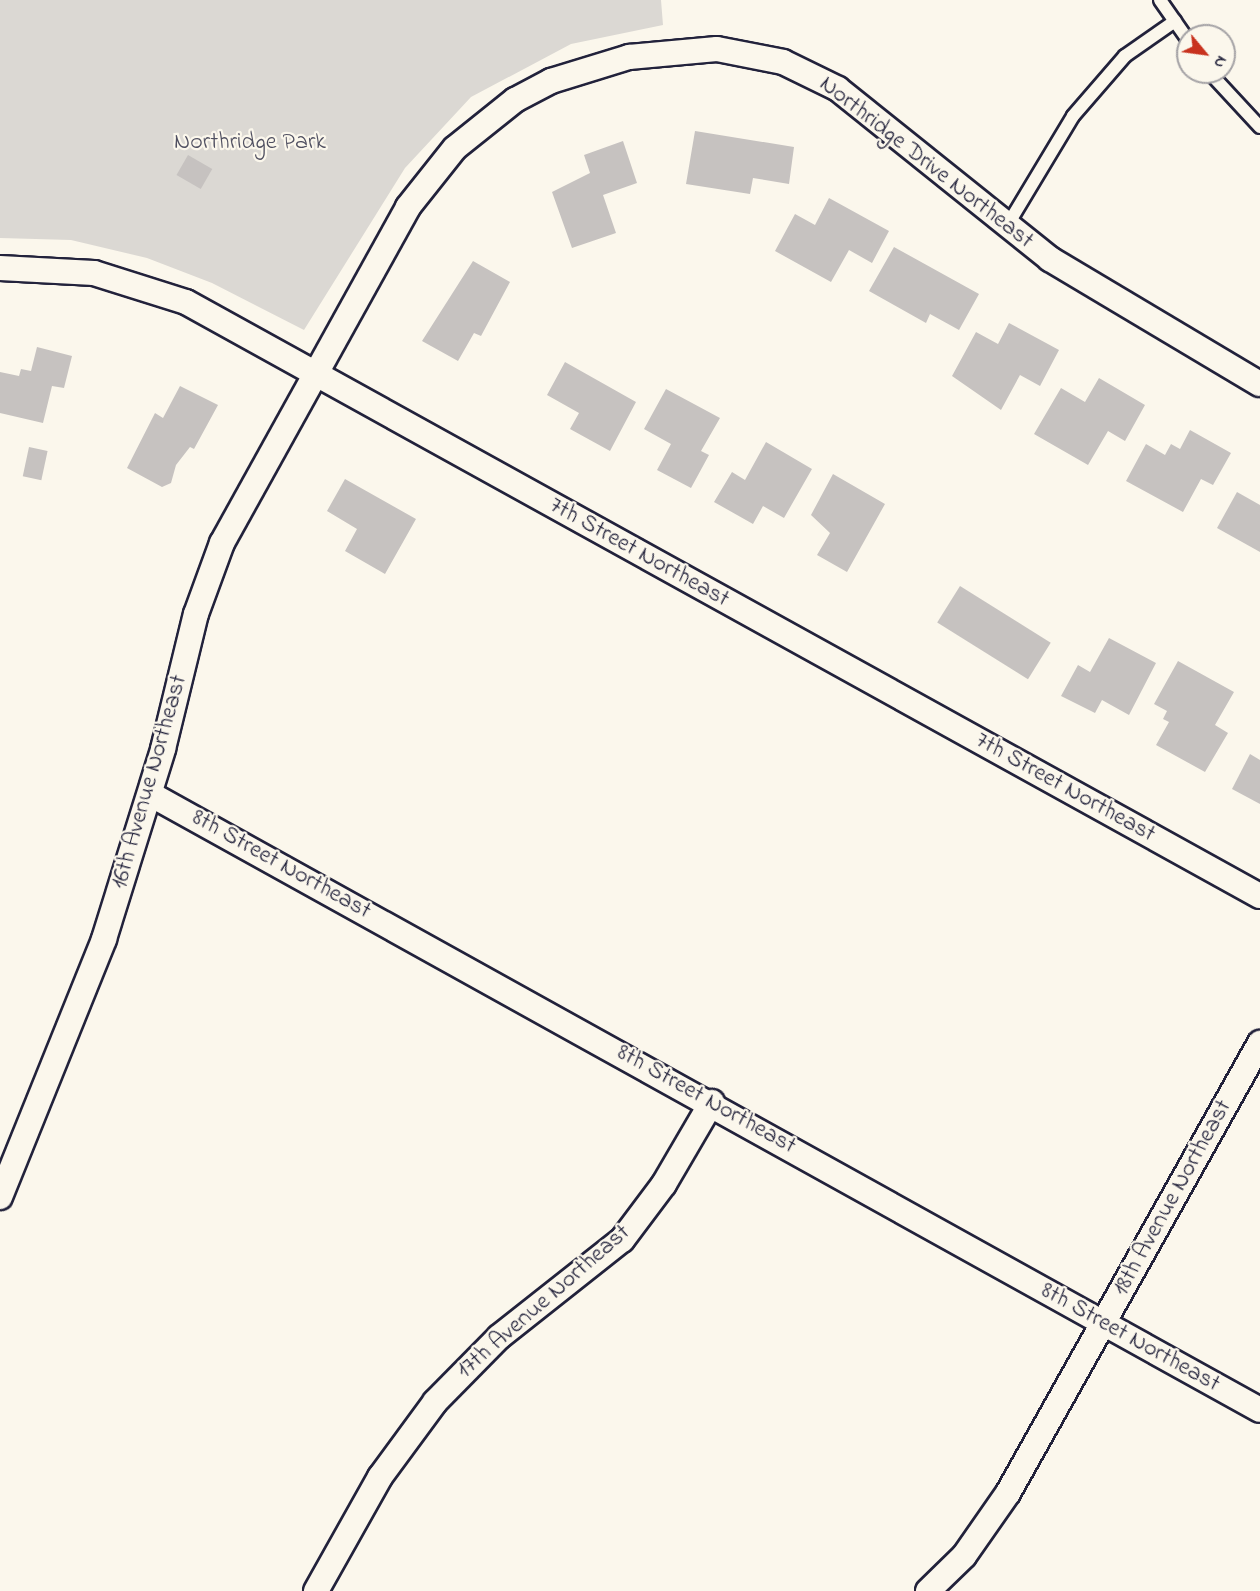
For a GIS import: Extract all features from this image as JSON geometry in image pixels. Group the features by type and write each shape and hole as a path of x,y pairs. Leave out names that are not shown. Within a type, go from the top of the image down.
{"street":[{"name":"Northridge Drive Northeast","path":"315,374 408,207 454,148 515,100 551,81 629,57 672,51 751,52 811,74 838,89 1007,225 1089,285 1260,384"},
{"name":"7th Street Northeast","path":"0,268 49,268 137,284 186,303 1260,896"},
{"name":"16th Avenue Northeast","path":"0,1197 76,1017 150,794 207,578 315,374"},
{"name":"8th Street Northeast","path":"150,794 711,1102 1260,1410"},
{"name":"18th Avenue Northeast","path":"928,1591 963,1556 1008,1493 1260,1043"},
{"name":"17th Avenue Northeast","path":"316,1591 380,1477 435,1402 500,1337 622,1240 664,1184 711,1102"}],"lane":[{"path":"1160,0 1177,24"},
{"path":"1007,225 1073,116 1125,56 1175,21"},
{"path":"1220,84 1260,127"}],"green space":[{"name":"Northridge Park","path":"0,0 661,0 663,25 571,44 471,97 405,168 304,330 212,283 147,258 71,240 0,238"}],"building":[{"path":"695,131 794,147 789,184 753,178 750,194 686,184"},
{"path":"623,141 637,183 603,195 616,233 572,248 552,192 590,173 584,155"},
{"path":"188,155 212,169 201,189 176,175"},
{"path":"829,198 889,231 872,263 849,250 831,282 775,251 795,214 815,225"},
{"path":"894,247 979,294 959,330 930,314 926,323 869,291"},
{"path":"473,261 510,282 481,336 474,333 458,361 422,341"},
{"path":"1009,323 1059,350 1040,386 1020,375 1001,410 952,376 976,332 998,344"},
{"path":"37,347 72,356 64,388 52,386 43,423 0,413 0,372 19,376 21,369 31,371"},
{"path":"565,362 636,402 610,451 570,429 579,413 547,395"},
{"path":"1099,378 1145,405 1125,441 1108,431 1088,465 1034,434 1061,388 1085,402"},
{"path":"180,386 218,405 194,449 190,447 176,465 171,483 162,487 127,468 155,413 163,418"},
{"path":"666,389 720,418 701,451 709,455 691,488 657,470 671,444 644,429"},
{"path":"1190,430 1231,453 1213,485 1201,479 1183,512 1126,481 1146,444 1165,455 1171,444 1180,449"},
{"path":"766,442 812,469 784,518 763,506 753,524 714,502 732,472 745,480"},
{"path":"29,447 48,451 41,480 23,476"},
{"path":"833,474 885,504 847,572 817,555 830,533 811,515"},
{"path":"345,479 416,519 385,574 345,551 357,529 327,511"},
{"path":"1237,492 1260,505 1260,552 1217,528"},
{"path":"960,586 1051,643 1028,679 937,622"},
{"path":"1109,638 1156,663 1129,715 1102,700 1095,713 1061,696 1078,665 1090,672"},
{"path":"1178,661 1234,692 1215,725 1228,733 1205,772 1156,745 1169,722 1163,719 1167,711 1154,704"},
{"path":"1250,754 1260,760 1260,804 1232,789"}]}
